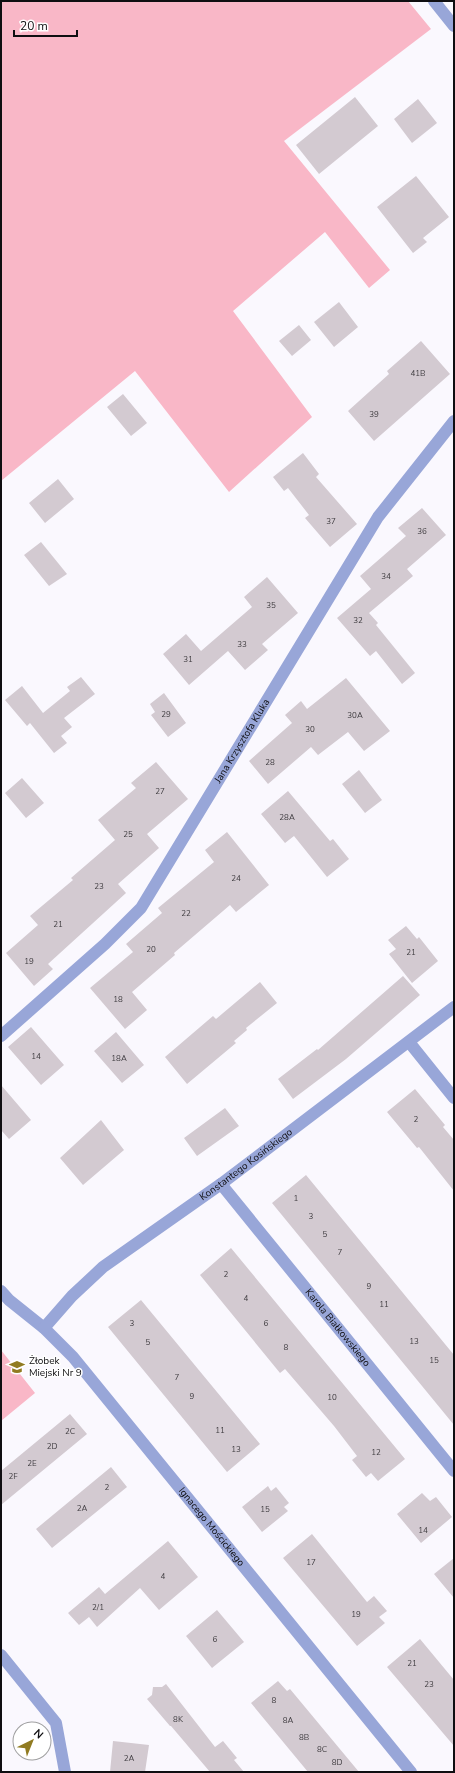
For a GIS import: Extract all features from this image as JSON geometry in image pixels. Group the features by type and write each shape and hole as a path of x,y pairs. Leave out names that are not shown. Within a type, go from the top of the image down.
{"street":[{"path":"434,1 454,26"},
{"name":"Jana Krzysztofa Kluka","path":"1,1036 105,944 141,908 378,517 454,421"},
{"name":"Konstantego Kosińskiego","path":"44,1328 76,1292 103,1267 221,1184 409,1042 454,1006"},
{"path":"409,1042 454,1098"},
{"name":"Karola Białkowskiego","path":"221,1184 454,1471"},
{"name":"Ignacego Mościckiego","path":"1,1291 9,1300 44,1328 73,1357 411,1772"},
{"path":"1,1655 56,1722 65,1772"}],"shaded area":[{"path":"1,1 408,1 431,29 284,141 390,270 369,288 325,232 233,311 312,417 229,492 135,371 1,481"},
{"path":"1,1350 35,1393 1,1421"}],"building":[{"path":"355,97 378,126 319,174 296,145"},
{"path":"418,99 437,123 412,143 394,119"},
{"path":"416,176 449,217 423,238 427,242 413,253 377,207"},
{"path":"339,302 358,327 334,347 314,322"},
{"path":"299,325 311,340 292,356 279,341"},
{"path":"421,341 450,374 374,441 348,411 389,374 387,371"},
{"path":"123,394 147,423 131,436 107,407"},
{"path":"303,453 319,474 316,477 357,524 330,547 305,518 309,515 288,488 284,491 273,477"},
{"path":"58,479 74,499 45,523 29,503"},
{"path":"422,508 446,535 407,569 413,576 369,613 378,623 376,625 415,673 402,684 376,651 370,656 337,618 371,589 360,576 406,536 398,528"},
{"path":"41,542 67,574 49,586 24,555"},
{"path":"267,577 298,613 262,644 268,650 245,670 228,651 189,685 163,654 186,634 201,651 252,607 244,597"},
{"path":"81,677 95,694 64,718 72,727 61,736 67,743 54,753 30,723 27,726 5,700 22,686 43,713 70,691 67,687"},
{"path":"346,678 390,731 364,751 348,732 318,755 311,747 268,784 249,761 292,723 285,715 301,701 307,709"},
{"path":"164,693 186,723 168,737 151,715 155,712 150,704"},
{"path":"156,762 188,799 147,834 159,848 118,884 126,893 48,964 53,969 34,986 6,953 38,925 30,916 73,880 71,878 115,840 98,820 136,788 131,783"},
{"path":"359,770 382,800 365,813 342,784"},
{"path":"22,778 44,803 26,818 5,793"},
{"path":"288,791 330,841 333,839 349,859 327,877 294,836 285,843 261,814"},
{"path":"227,832 269,885 236,912 230,905 174,953 175,955 132,992 147,1010 125,1029 90,988 133,952 126,944 162,913 158,908 214,862 205,850"},
{"path":"406,926 417,939 419,937 438,961 412,983 389,954 396,949 388,940"},
{"path":"403,976 420,995 346,1059 293,1099 278,1079 317,1049 318,1050"},
{"path":"260,982 277,1003 246,1028 247,1030 234,1041 236,1043 187,1084 165,1057 213,1016 216,1019"},
{"path":"31,1027 64,1065 41,1085 8,1047"},
{"path":"116,1032 144,1065 122,1083 94,1051"},
{"path":"1,1085 31,1120 9,1139 1,1130"},
{"path":"415,1089 445,1125 443,1127 454,1140 454,1191 419,1147 417,1148 387,1112"},
{"path":"225,1108 239,1126 197,1156 184,1138"},
{"path":"101,1120 124,1150 83,1185 60,1158"},
{"path":"306,1175 454,1355 454,1425 272,1203"},
{"path":"231,1248 405,1459 378,1481 371,1473 366,1477 352,1460 357,1456 334,1426 285,1369 280,1373 200,1275"},
{"path":"141,1300 260,1444 227,1472 108,1327"},
{"path":"70,1414 87,1434 1,1505 1,1471"},
{"path":"111,1467 127,1487 52,1548 36,1529"},
{"path":"268,1486 271,1491 276,1487 289,1503 284,1507 288,1511 262,1532 242,1507"},
{"path":"422,1493 430,1501 436,1497 452,1517 421,1543 397,1514"},
{"path":"312,1534 367,1602 374,1596 387,1611 379,1617 385,1623 357,1646 283,1558"},
{"path":"168,1541 198,1577 159,1610 140,1588 97,1627 89,1617 79,1625 68,1613 99,1587 105,1594"},
{"path":"454,1558 454,1598 434,1574"},
{"path":"217,1610 244,1642 212,1668 186,1636"},
{"path":"420,1639 454,1680 454,1746 387,1667"},
{"path":"278,1681 287,1691 290,1689 359,1772 308,1772 251,1703"},
{"path":"166,1684 215,1747 223,1741 237,1758 234,1760 244,1772 210,1772 147,1699 152,1695 153,1687 162,1687"},
{"path":"113,1741 149,1745 145,1772 110,1772"}],"place":[{"name":"Żłobek Miejski Nr 9","path":"17,1367"}]}
